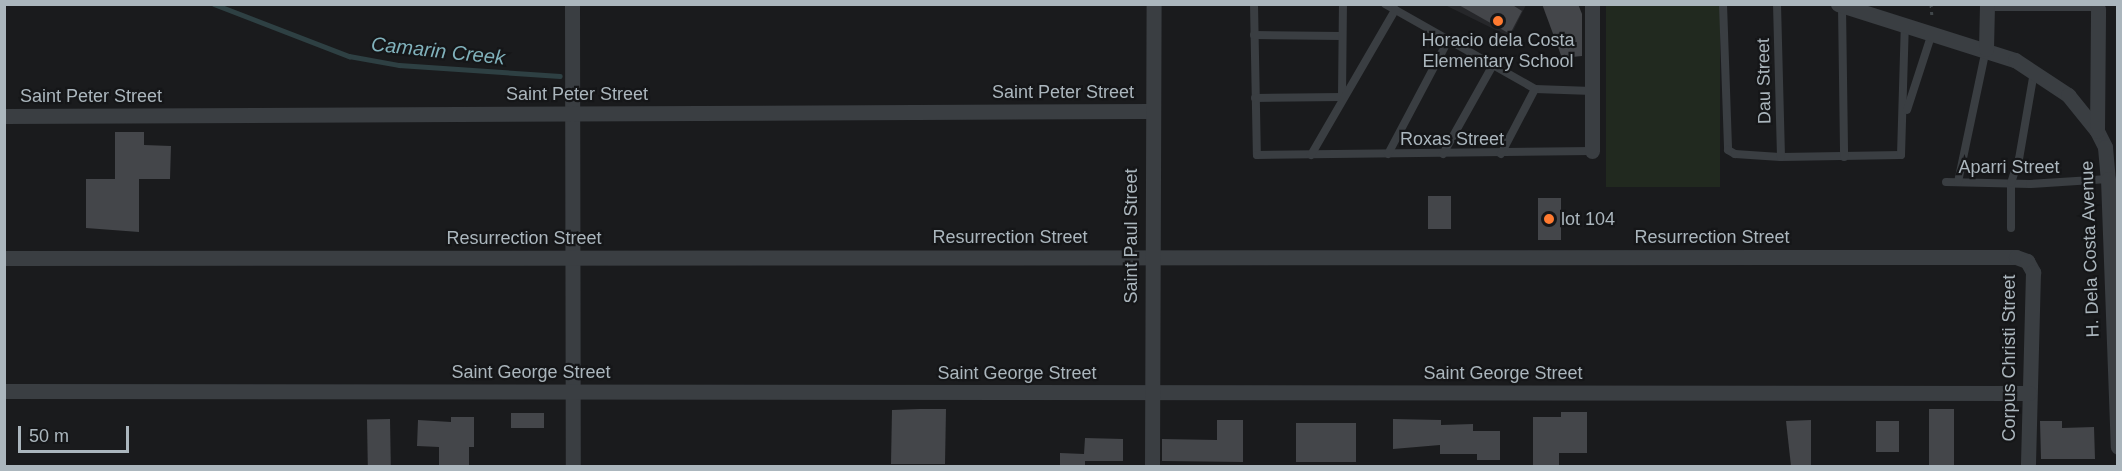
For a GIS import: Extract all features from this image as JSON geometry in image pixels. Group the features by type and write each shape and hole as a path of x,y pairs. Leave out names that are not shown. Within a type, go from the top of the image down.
{"street":[{"path":"572,4 573,466"},
{"name":"Saint Paul Street","path":"1152,466 1151,111 1154,4"},
{"path":"1592,4 1592,151"},
{"name":"H. Dela Costa Avenue","path":"1840,5 1986,49 2034,72 2068,95 2097,131 2105,147 2108,178 2118,447"},
{"path":"1986,49 1988,6"},
{"path":"2097,131 2098,7"},
{"name":"Saint Peter Street","path":"4,116 1151,111"},
{"name":"Resurrection Street","path":"4,258 2016,257"},
{"name":"Corpus Christi Street","path":"2016,257 2027,261 2033,272 2028,466"},
{"name":"Saint George Street","path":"4,391 2029,393"}],"lane":[{"path":"1254,4 1255,98 1342,97"},
{"path":"1342,97 1344,4"},
{"path":"1385,4 1535,89 1592,91"},
{"path":"1723,4 1728,150 1736,154 1781,158 1901,155 1904,120 1905,24"},
{"name":"Dau Street","path":"1777,4 1781,158"},
{"path":"1840,5 1844,157"},
{"path":"1988,6 2098,7"},
{"path":"1311,156 1342,97 1395,10"},
{"path":"1904,120 1932,32"},
{"path":"1254,35 1342,36"},
{"path":"1388,154 1449,39"},
{"path":"1958,182 1986,49"},
{"path":"1443,154 1493,65"},
{"path":"2011,228 2011,183 2019,159 2034,72"},
{"path":"1501,153 1535,89"},
{"name":"Roxas Street","path":"1255,98 1257,155 1592,151"},
{"name":"Aparri Street","path":"1946,182 2011,183 2108,178"}],"shaded area":[{"name":"Horacio dela Costa Elementary School","path":"1445,5 1526,5 1510,37"}],"green space":[{"path":"1606,5 1720,5 1720,187 1606,187"}],"building":[{"name":"Horacio dela Costa Elementary School","path":"1457,4 1511,4 1522,11 1510,34"},
{"path":"1542,4 1578,4 1582,14 1582,56 1562,58"},
{"path":"115,132 144,132 144,145 171,146 170,179 139,179 139,232 86,228 86,179 115,179"},
{"path":"1428,196 1451,196 1451,229 1428,229"},
{"name":"lot 104","path":"1538,198 1561,198 1561,240 1538,240"},
{"path":"946,409 945,464 891,464 892,410"},
{"path":"1929,409 1954,409 1954,466 1929,466"},
{"path":"1561,412 1587,412 1587,453 1559,453 1559,466 1533,466 1533,417 1561,417"},
{"path":"511,413 544,413 544,428 511,428"},
{"path":"451,417 474,417 474,447 469,447 469,466 439,466 439,447 417,446 418,420 451,422"},
{"path":"367,419 390,419 391,466 368,466"},
{"path":"1393,419 1441,420 1441,425 1473,424 1473,431 1500,431 1500,460 1477,460 1477,454 1440,454 1440,445 1393,449"},
{"path":"1217,420 1243,420 1243,462 1162,461 1162,439 1217,440"},
{"path":"1811,420 1811,466 1791,466 1786,421"},
{"path":"1876,421 1899,421 1899,452 1876,452"},
{"path":"2040,421 2062,421 2062,428 2094,427 2095,459 2041,459"},
{"path":"1296,423 1356,423 1356,462 1296,462"},
{"path":"1085,438 1123,439 1123,461 1085,461 1085,466 1060,466 1060,453 1084,454"}],"waterway":[{"name":"Camarin Creek","path":"214,4 349,56 399,65 560,76"}],"place":[{"name":"Horacio dela Costa Elementary School","path":"1498,21"},
{"name":"lot 104","path":"1549,219"}]}
